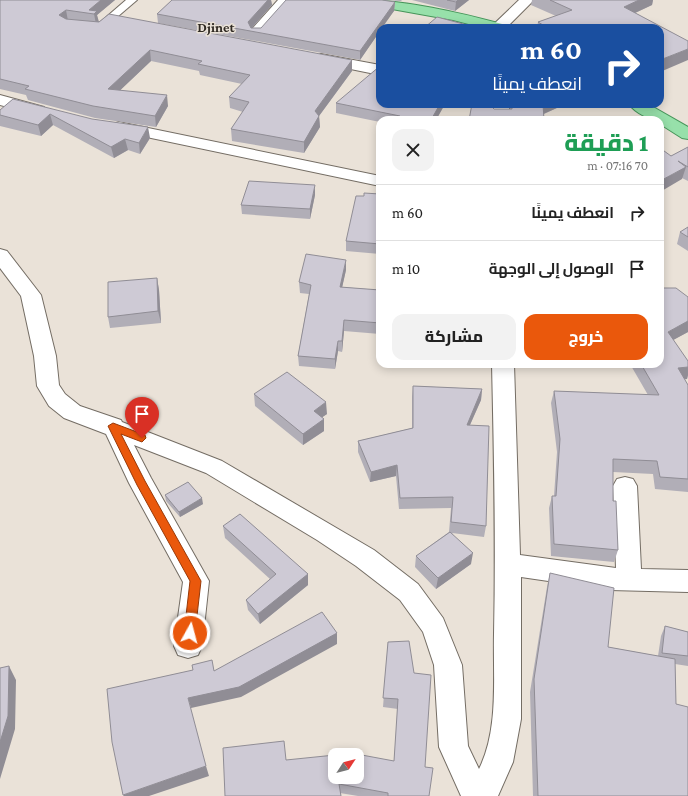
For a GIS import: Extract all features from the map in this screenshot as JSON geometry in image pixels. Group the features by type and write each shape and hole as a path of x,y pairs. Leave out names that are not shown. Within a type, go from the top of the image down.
{"main road":[{"path":"364,0 454,16 485,24"},
{"path":"645,108 658,116"},
{"path":"664,120 688,134"}],"street":[{"path":"257,32 286,0"},
{"path":"504,24 527,0"},
{"path":"303,56 376,69"},
{"path":"0,100 51,113"},
{"path":"103,125 150,132 376,180"},
{"path":"0,255 31,295 45,356 48,386 54,395 72,412 113,426 214,467 365,558 409,592 434,626 448,665 454,747 476,796"},
{"path":"482,796 498,762 508,719 508,564 503,368"},
{"path":"113,426 141,483 196,581 188,646"},
{"path":"625,486 629,579"},
{"path":"508,564 610,579 688,582"}],"lane":[{"path":"90,28 98,29 132,0"}],"building":[{"path":"0,0 101,0 89,10 97,11 94,14 66,10 59,15 66,19 99,22 109,14 352,60 315,111 319,116 304,142 231,129 249,102 229,97 250,75 198,64 202,61 150,50 108,89 167,95 155,116 93,106 25,89 29,86 0,79"},
{"path":"172,0 268,0 248,22 251,28 261,28 286,0 382,0 395,2 379,24 376,24 376,29 360,51 157,14"},
{"path":"447,0 458,0 456,2"},
{"path":"550,0 639,0 624,7 656,24 541,24 538,22 572,10"},
{"path":"437,17 463,24 429,24"},
{"path":"664,28 688,41 688,49 664,58"},
{"path":"376,69 376,108 438,108 433,116 400,116 336,103"},
{"path":"13,99 92,119 148,127 139,143 125,139 111,147 50,114 38,125 0,115 0,110"},
{"path":"471,108 543,108 544,116 470,116"},
{"path":"688,147 688,167 678,161 686,167 664,179 664,151 671,156"},
{"path":"249,181 315,185 310,209 241,205"},
{"path":"364,193 376,194 376,244 346,241 356,196 364,196"},
{"path":"688,227 688,237 680,232"},
{"path":"306,254 346,260 340,287 376,290 376,323 344,320 342,341 338,341 335,359 298,356 311,285 299,282"},
{"path":"157,278 158,311 108,317 108,282"},
{"path":"664,288 676,288 688,297 688,321 668,332 688,361 688,367 678,368 688,385 688,479 660,477 657,461 613,459 613,501 616,501 618,550 554,544 552,496 556,496 560,439 554,391 659,395 643,368 664,368"},
{"path":"287,372 326,402 314,411 324,419 303,434 254,394"},
{"path":"413,386 482,389 467,425 489,426 486,526 451,522 453,497 400,498 397,465 371,472 358,441 413,428"},
{"path":"188,482 202,498 179,512 165,495"},
{"path":"240,514 308,574 258,614 246,600 276,574 223,526"},
{"path":"450,532 473,553 438,578 416,556"},
{"path":"550,573 614,588 608,647 675,659 676,704 688,707 688,796 538,796 534,679"},
{"path":"322,612 337,633 239,687 188,698 206,766 123,795 112,742 107,689 193,670 192,665 212,660 214,671"},
{"path":"665,626 688,632 688,656 662,653"},
{"path":"409,641 414,673 431,675 425,767 433,768 429,796 388,796 388,793 339,784 364,784 364,755 394,761 398,699 383,698 388,642"},
{"path":"9,666 8,716 0,742 0,668"},
{"path":"284,741 286,760 328,755 328,784 339,784 341,796 225,796 223,748"}],"district":[{"name":"Djinet","path":"216,27"}],"route":[{"path":"142,438 113,426 141,483 196,581 190,633"}]}
